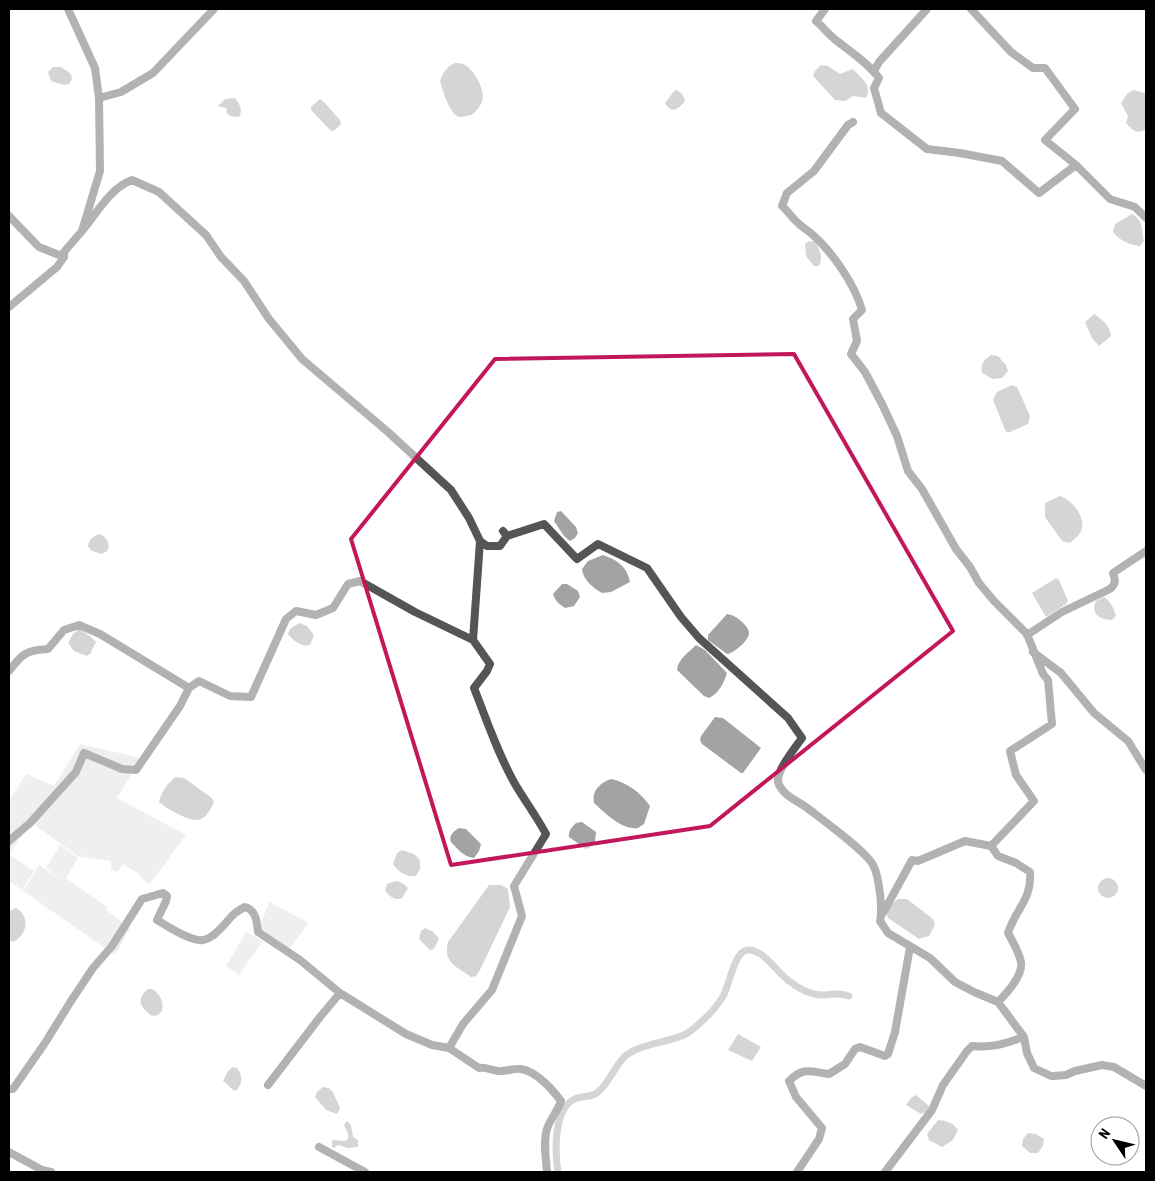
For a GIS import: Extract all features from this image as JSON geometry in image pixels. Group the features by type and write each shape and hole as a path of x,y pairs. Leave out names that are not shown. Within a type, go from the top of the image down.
{"street":[{"path":"68,9 95,68 99,98 100,171 82,231"},
{"path":"99,98 122,92 153,73 214,9"},
{"path":"825,9 816,21 874,71 879,78 874,88 881,113 927,149 960,153 1002,162 1039,193 1076,165"},
{"path":"874,71 879,62 927,9"},
{"path":"971,9 1011,52 1033,68 1045,68 1075,109 1045,140 1076,165 1110,199 1135,208 1146,218"},
{"path":"853,122 848,125 814,171 787,193 782,206 831,254 852,286 862,310 853,319 857,341 851,354 865,372 882,404 897,436 908,471 922,490 956,549 970,567 979,583 1027,635 1043,674 1048,680 1052,724 1010,751 1016,775 1034,801 991,846"},
{"path":"9,307 57,267 64,257 64,252 122,183 132,180 160,192 206,235 221,257 244,282 269,319 302,358 388,432 451,490 469,518 480,541 487,546 500,546 505,534 544,524 578,559 598,544 647,568 681,617 699,638 788,718 802,738 780,771 778,780 784,792 806,807 862,852 873,865 880,892 882,915"},
{"path":"9,216 39,247 64,257"},
{"path":"473,640 480,541"},
{"path":"1027,635 1062,612 1115,585 1116,581 1113,572 1146,551"},
{"path":"9,841 30,823 76,772 84,754 122,769 136,770 180,706 189,688 200,681 230,696 251,697 286,619 296,611 316,615 333,608 348,584 360,581 415,612 473,640 490,664 474,688 498,749 516,785 546,834 514,886 522,916 492,990 463,1024 449,1048"},
{"path":"9,671 26,652 48,649 64,630 79,625 100,634 189,688"},
{"path":"1033,651 1061,673 1094,713 1128,741 1146,770"},
{"path":"998,1002 1010,990 1019,973 1021,963 1008,933 1031,885 1030,872 1016,863 998,856 991,846 965,841 918,861 912,860 880,921 888,933 930,958 955,982 998,1002 1024,1037 1027,1053 1034,1068 1051,1076 1066,1075 1102,1065 1114,1067 1146,1086"},
{"path":"9,1089 13,1089 23,1077 93,968 112,946 142,899 163,893 167,896 166,901 157,920 194,940 204,940 212,936 233,913 245,907 249,908 254,914 258,932 300,960 334,986 340,993 406,1034 432,1045 449,1048 479,1068 486,1067 497,1071 521,1069 532,1073 560,1101 559,1107 547,1130 547,1172"},
{"path":"797,1172 819,1139 822,1128 796,1097 789,1082 796,1074 805,1071 829,1074 845,1064 855,1049 860,1047 885,1056 888,1054 895,1032 910,947"},
{"path":"268,1085 340,993"},
{"path":"885,1172 932,1110 943,1086 972,1046 989,1048 1002,1046 1024,1037"},
{"path":"319,1147 364,1172"},
{"path":"9,1152 42,1170 52,1172"}],"highlighted area":[{"path":"794,354 953,631 710,826 451,865 351,539 495,359"}],"shaded area":[{"path":"455,63 462,64 471,70 481,86 482,102 472,115 460,117 453,112 447,102 440,81 448,68"},
{"path":"821,65 828,66 840,74 853,69 867,85 868,93 866,98 853,96 845,101 835,100 813,76"},
{"path":"53,67 61,67 71,74 72,79 69,84 64,85 51,81 48,72"},
{"path":"675,90 682,94 685,101 680,107 672,110 665,103"},
{"path":"1133,90 1145,93 1146,95 1146,129 1140,132 1133,130 1126,123 1128,116 1121,103 1127,94"},
{"path":"235,98 241,112 239,117 230,116 226,108 218,106 225,99"},
{"path":"320,99 340,120 341,124 335,130 331,131 311,110 311,107"},
{"path":"1132,214 1139,219 1141,226 1144,241 1140,246 1125,242 1113,232 1115,224"},
{"path":"809,241 815,242 820,251 821,260 819,266 814,266 806,256 805,244"},
{"path":"1094,314 1106,324 1111,333 1111,336 1099,346 1092,338 1085,322"},
{"path":"991,355 998,356 1006,365 1008,371 1002,378 993,379 982,373 984,362"},
{"path":"1012,385 1017,387 1030,416 1028,424 1006,432 993,400 997,392"},
{"path":"1060,496 1074,505 1082,521 1080,533 1070,543 1062,541 1045,517 1045,503"},
{"path":"561,511 576,527 578,533 570,541 564,536 554,521 557,512"},
{"path":"100,534 106,539 108,544 107,551 102,554 92,551 88,546 92,538"},
{"path":"603,555 621,564 629,576 630,582 611,592 602,593 589,583 584,577 582,569 588,561"},
{"path":"1056,578 1059,580 1068,601 1046,617 1032,593"},
{"path":"562,584 567,584 578,591 580,597 574,606 565,608 555,599 553,594"},
{"path":"1104,597 1110,603 1116,616 1112,620 1104,619 1095,613 1094,606 1096,601"},
{"path":"727,614 740,620 748,629 749,635 741,646 727,654 708,640 708,635"},
{"path":"300,623 307,626 314,635 310,645 298,643 288,634 294,626"},
{"path":"79,629 96,642 87,656 74,651 68,643 73,634"},
{"path":"696,645 705,650 727,673 721,687 709,698 704,696 677,670 681,659"},
{"path":"715,717 723,718 761,748 743,773 702,744 700,740"},
{"path":"80,744 141,758 117,798 186,835 149,885 136,872 123,864 117,872 111,870 111,861 80,857 86,847 79,857 32,823 38,811 9,855 9,801 26,774 54,786"},
{"path":"175,777 184,778 212,798 214,802 204,817 196,820 186,818 159,802 165,788"},
{"path":"611,779 633,789 650,806 644,824 638,828 620,824 594,803 595,791 604,782"},
{"path":"582,822 596,832 595,841 586,849 569,837 573,826 576,823"},
{"path":"459,828 466,829 481,844 474,858 458,850 450,840 453,832"},
{"path":"60,845 78,858 66,878 107,907 106,910 130,928 115,955 23,891 39,865 64,882 46,868"},
{"path":"402,850 414,854 420,860 420,869 416,876 409,876 403,873 393,864 397,853"},
{"path":"10,855 34,871 22,890 9,881"},
{"path":"1108,878 1115,881 1118,888 1115,895 1108,898 1101,895 1098,888 1101,881"},
{"path":"398,881 408,888 402,898 397,899 390,896 385,890 387,884"},
{"path":"489,885 501,885 508,889 510,907 480,970 476,976 471,977 456,967 449,959 447,955 448,942"},
{"path":"898,899 907,899 933,919 935,925 929,936 919,939 888,918 888,909"},
{"path":"269,902 309,923 289,949 259,929"},
{"path":"16,908 24,916 25,926 18,939 13,942 9,940 9,911"},
{"path":"425,928 432,931 439,938 434,949 430,950 419,939 421,931"},
{"path":"246,932 263,941 239,975 226,966"},
{"path":"148,989 155,991 161,998 162,1011 158,1015 152,1016 142,1007 142,997"},
{"path":"738,1034 761,1047 752,1061 728,1050"},
{"path":"233,1067 237,1068 241,1077 240,1085 236,1091 223,1081 228,1071"},
{"path":"323,1087 329,1088 333,1092 340,1108 337,1114 326,1110 315,1097 317,1092"},
{"path":"916,1095 929,1106 927,1111 921,1114 906,1105"},
{"path":"938,1120 949,1122 958,1130 953,1140 942,1147 929,1140 927,1134"},
{"path":"347,1121 351,1125 353,1137 358,1140 358,1147 348,1148 338,1145 334,1148 332,1147 332,1141 334,1140 345,1141 348,1139 344,1125"},
{"path":"1028,1133 1036,1134 1044,1139 1043,1146 1038,1153 1030,1153 1022,1146 1023,1139"}],"waterway":[{"path":"558,1172 556,1154 557,1132 559,1121 568,1104 575,1099 598,1092 628,1054 645,1046 684,1035 696,1027 722,998 735,963 743,952 748,950 754,951 765,957 784,977 805,991 818,995 838,994 849,996"}]}
